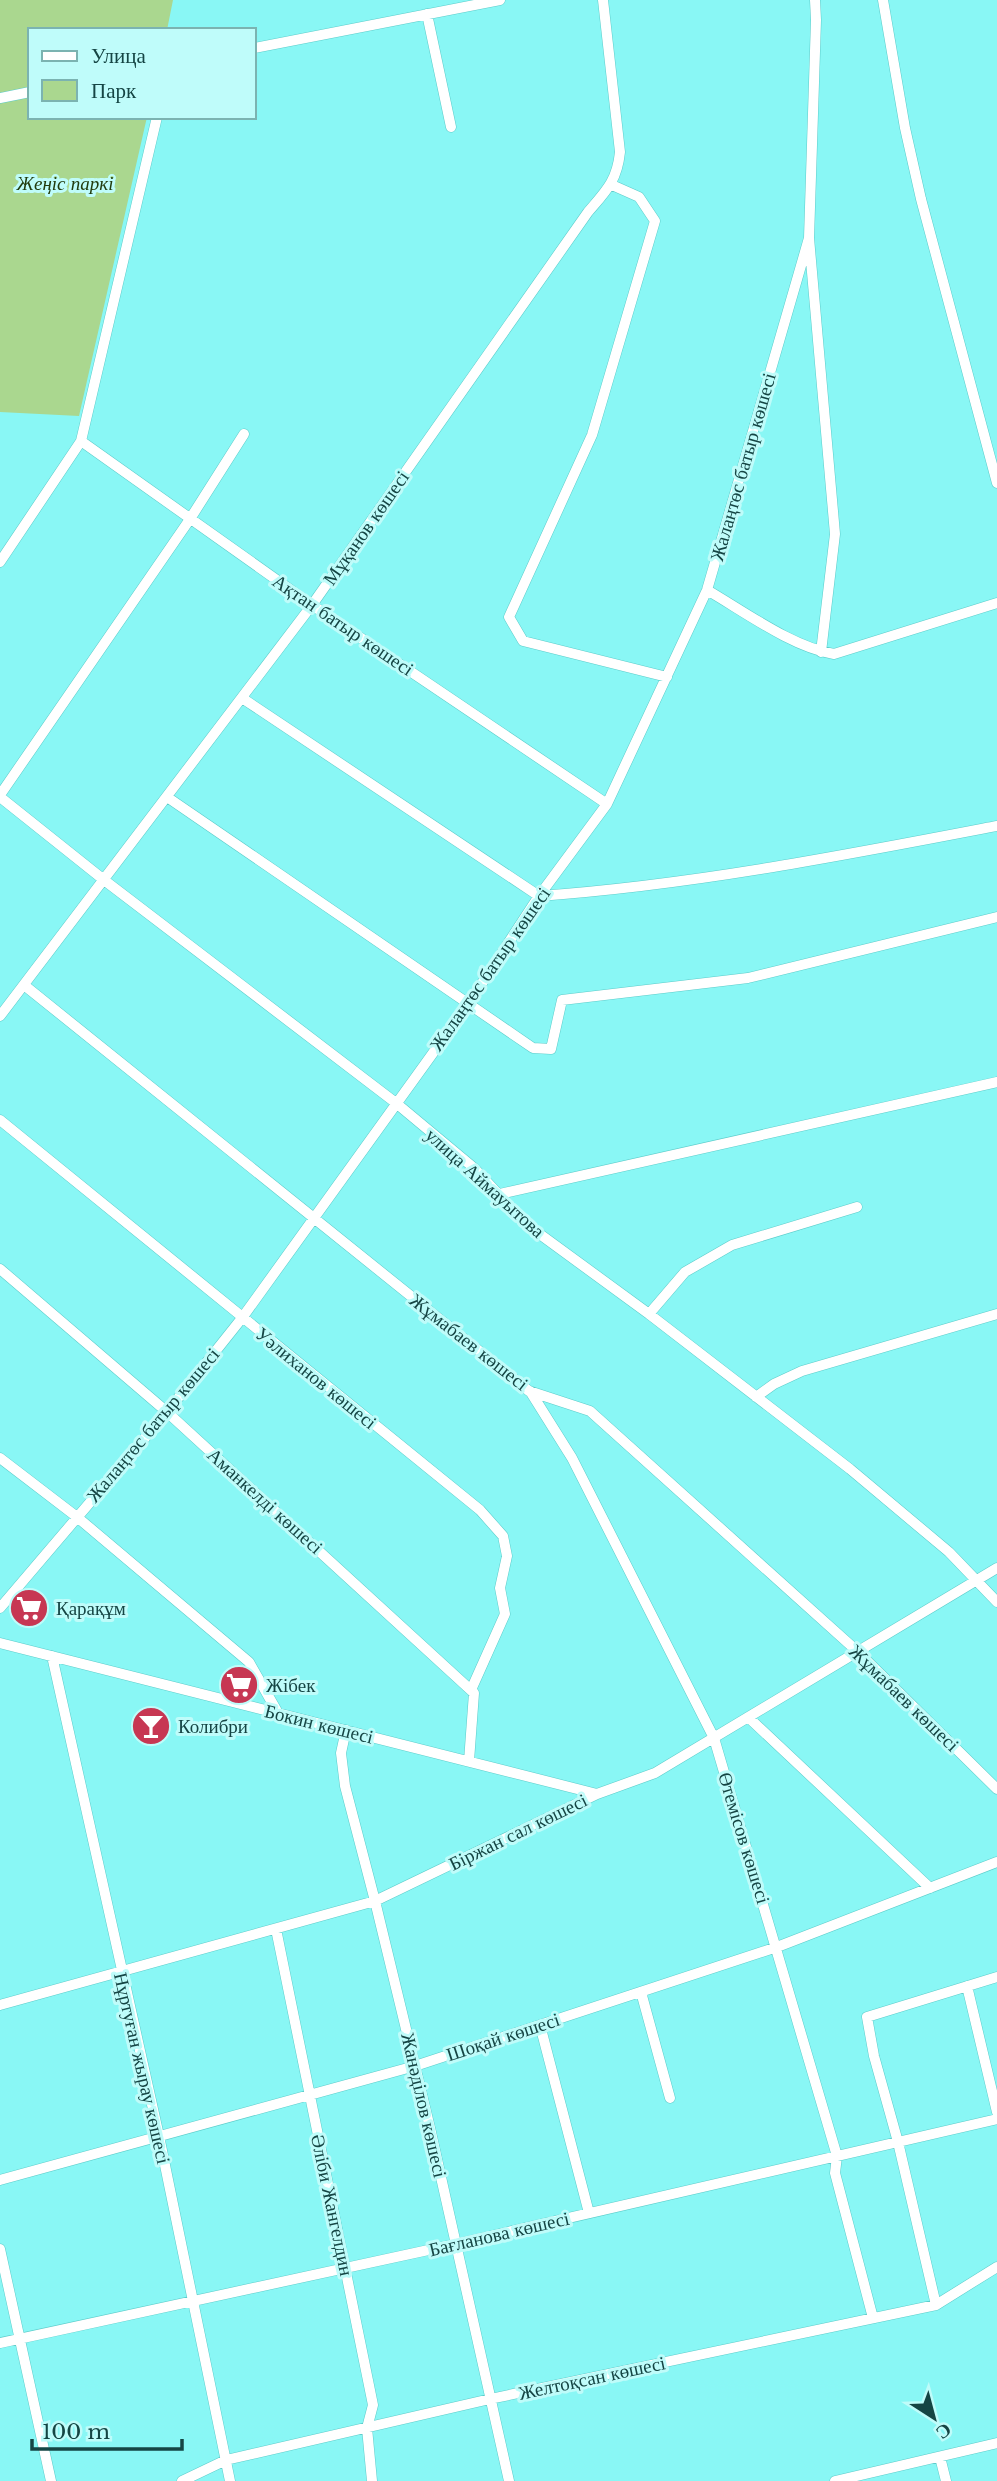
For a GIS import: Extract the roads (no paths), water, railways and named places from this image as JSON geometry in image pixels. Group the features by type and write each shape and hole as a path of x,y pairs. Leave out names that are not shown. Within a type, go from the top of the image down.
{"street":[{"path":"256,48 500,0"},
{"name":"Мұқанов көшесі","path":"0,1016 312,605 588,212 612,184 618,171 620,152 603,0"},
{"name":"Жалаңтөс батыр көшесі","path":"815,0 817,20 809,238 835,534 821,652"},
{"path":"883,0 905,128 921,199 994,459 997,483"},
{"path":"427,14 451,127"},
{"path":"0,98 28,92"},
{"path":"0,562 81,441 157,119"},
{"path":"612,184 639,197 655,220 592,435 509,617 523,641 667,677"},
{"name":"Жалаңтөс батыр көшесі","path":"0,1608 167,1412 242,1318 469,1003 540,896 607,804 707,590 809,238"},
{"path":"0,796 190,519 244,434"},
{"name":"Ақтан батыр көшесі","path":"81,441 312,605 607,804"},
{"path":"707,590 774,629 821,652 834,654 997,603"},
{"path":"242,698 540,896 597,892 831,858 997,826"},
{"name":"улица Аймауытова","path":"0,796 104,880 396,1103 474,1168 526,1224 649,1314 850,1469 949,1552 997,1602"},
{"path":"167,797 533,1048 551,1049 562,1000 748,978 997,916"},
{"name":"Жұмабаев көшесі","path":"24,985 529,1391 590,1411 857,1651 997,1789"},
{"path":"500,1194 997,1082"},
{"name":"Уәлиханов көшесі","path":"0,1120 480,1510 503,1536 507,1556 500,1588 505,1614 471,1690"},
{"path":"649,1314 685,1272 732,1245 857,1207"},
{"name":"Аманкелді көшесі","path":"0,1269 167,1412 471,1690"},
{"path":"756,1397 774,1384 802,1371 997,1314"},
{"name":"Өтемісов көшесі","path":"529,1391 572,1458 714,1738 837,2156 835,2173 873,2318"},
{"path":"0,1458 77,1517 249,1662 278,1713"},
{"name":"Біржан сал көшесі","path":"0,2005 375,1901 597,1794 654,1773 997,1568"},
{"name":"Бокин көшесі","path":"0,1643 597,1794"},
{"name":"Нұртуған жырау көшесі","path":"52,1656 120,1972 159,2136 230,2481"},
{"path":"469,1762 474,1693 471,1690"},
{"path":"748,1717 930,1888"},
{"name":"Жанәділов көшесі","path":"346,1730 341,1753 345,1786 415,2066 509,2481"},
{"name":"Шоқай көшесі","path":"0,2180 415,2066 777,1947 997,1863"},
{"name":"Әліби Жангелдин","path":"276,1929 373,2404 367,2428 372,2481"},
{"path":"936,2305 898,2142 874,2056 867,2017 997,1976"},
{"path":"967,1986 997,2112"},
{"path":"641,1992 670,2098"},
{"path":"540,2025 589,2213"},
{"name":"Бағланова көшесі","path":"0,2343 456,2244 997,2119"},
{"path":"0,2249 51,2481"},
{"name":"Желтоқсан көшесі","path":"182,2481 226,2460 490,2399 936,2305 997,2267"},
{"path":"835,2481 997,2444"},
{"path":"940,2457 946,2481"}],"place":[{"name":"Қарақұм","path":"29,1608"},
{"name":"Жібек","path":"239,1685"},
{"name":"Колибри","path":"151,1726"}],"park label":[{"name":"Жеңіс паркі","path":"65,183"}]}
